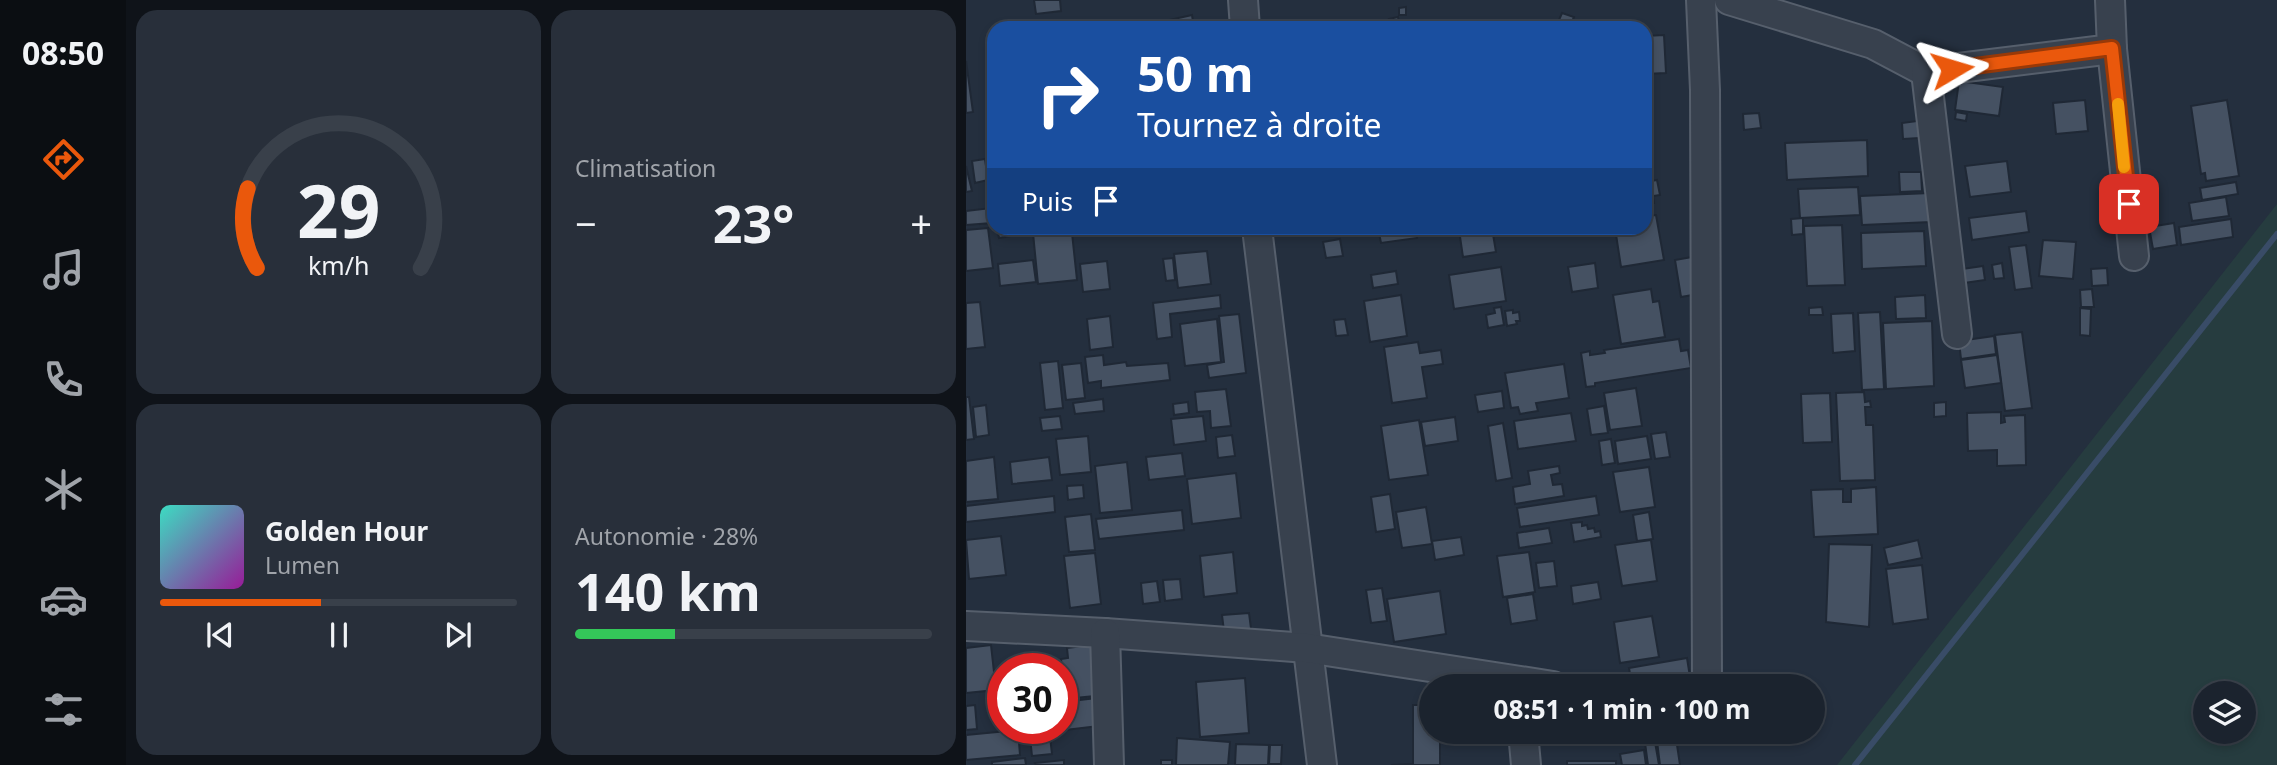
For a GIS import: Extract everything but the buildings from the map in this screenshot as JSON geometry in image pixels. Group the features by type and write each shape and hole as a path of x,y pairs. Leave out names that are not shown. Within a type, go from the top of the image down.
{"street":[{"path":"1243,0 1244,21"},
{"path":"1702,0 1705,90 1707,674"},
{"path":"1729,0 1873,44 1926,72 2112,48"},
{"path":"2110,0 2112,48 2134,256"},
{"path":"1926,72 1957,334"},
{"path":"1257,235 1322,765"},
{"path":"966,626 1307,648 1460,674"},
{"path":"1105,633 1109,765"},
{"path":"1524,744 1526,765"}],"green space":[{"path":"2277,204 2277,765 1837,765"}],"waterway":[{"path":"1855,765 2277,234"}],"slow traffic":[{"path":"2118,104 2124,167"}],"route":[{"path":"1952,69 2112,48 2129,204"}]}
